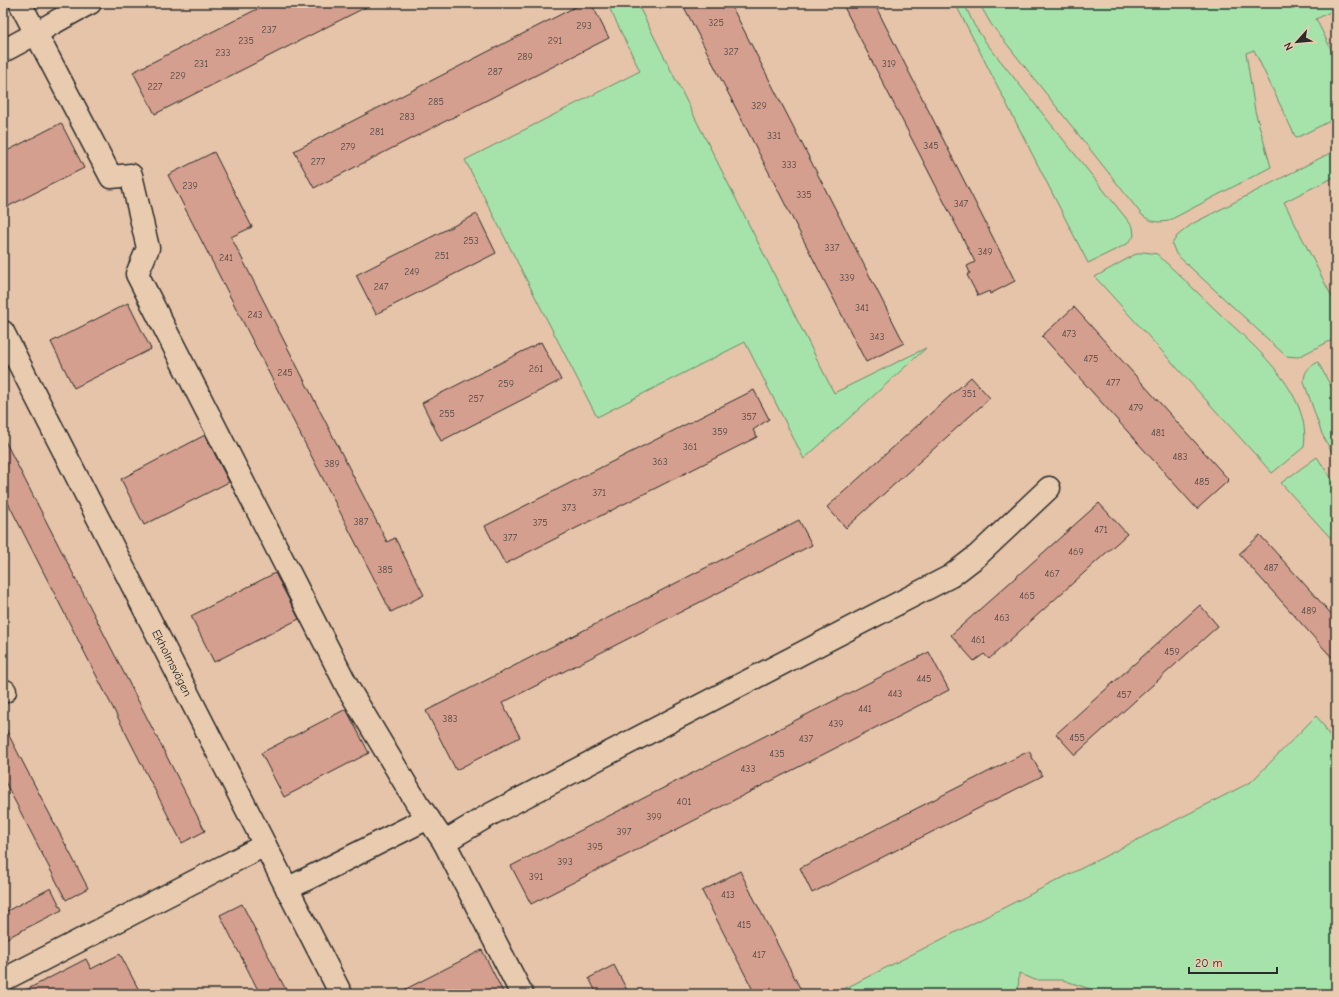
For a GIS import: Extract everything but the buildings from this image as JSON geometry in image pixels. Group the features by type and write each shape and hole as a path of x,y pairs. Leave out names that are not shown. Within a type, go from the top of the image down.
{"street":[{"path":"20,3 111,177 131,175 148,248 137,274 348,688 417,803 444,842 522,994"},
{"path":"3,51 36,35 57,20 90,3"},
{"name":"Ekholmsvägen","path":"3,332 341,994"},
{"path":"444,842 491,814 951,576 977,556 1049,488"},
{"path":"287,889 428,818"},
{"path":"3,980 264,845"}],"green space":[{"path":"607,3 637,3 834,393 926,348 804,459 745,342 597,417 465,160 640,71"},
{"path":"955,3 964,3 974,25 987,44 1133,227 1134,236 1127,244 1088,263"},
{"path":"979,3 1336,3 1336,23 1330,12 1316,19 1336,59 1336,118 1296,138 1254,50 1246,53 1255,111 1271,167 1168,221 1151,221 1142,215 991,24"},
{"path":"1336,150 1336,176 1284,202 1336,305 1336,338 1298,357 1286,356 1176,254 1172,244 1177,236 1192,224"},
{"path":"1144,252 1157,254 1248,340 1278,372 1290,390 1299,408 1304,427 1304,447 1272,473 1095,277 1134,255"},
{"path":"1318,362 1336,396 1336,460 1322,434 1304,382 1305,375 1308,370"},
{"path":"1317,457 1336,486 1336,544 1281,483"},
{"path":"1316,716 1323,724 1336,749 1336,994 1105,994 1063,980 1035,980 1019,973 1018,994 846,994 844,989 1251,782"}]}
